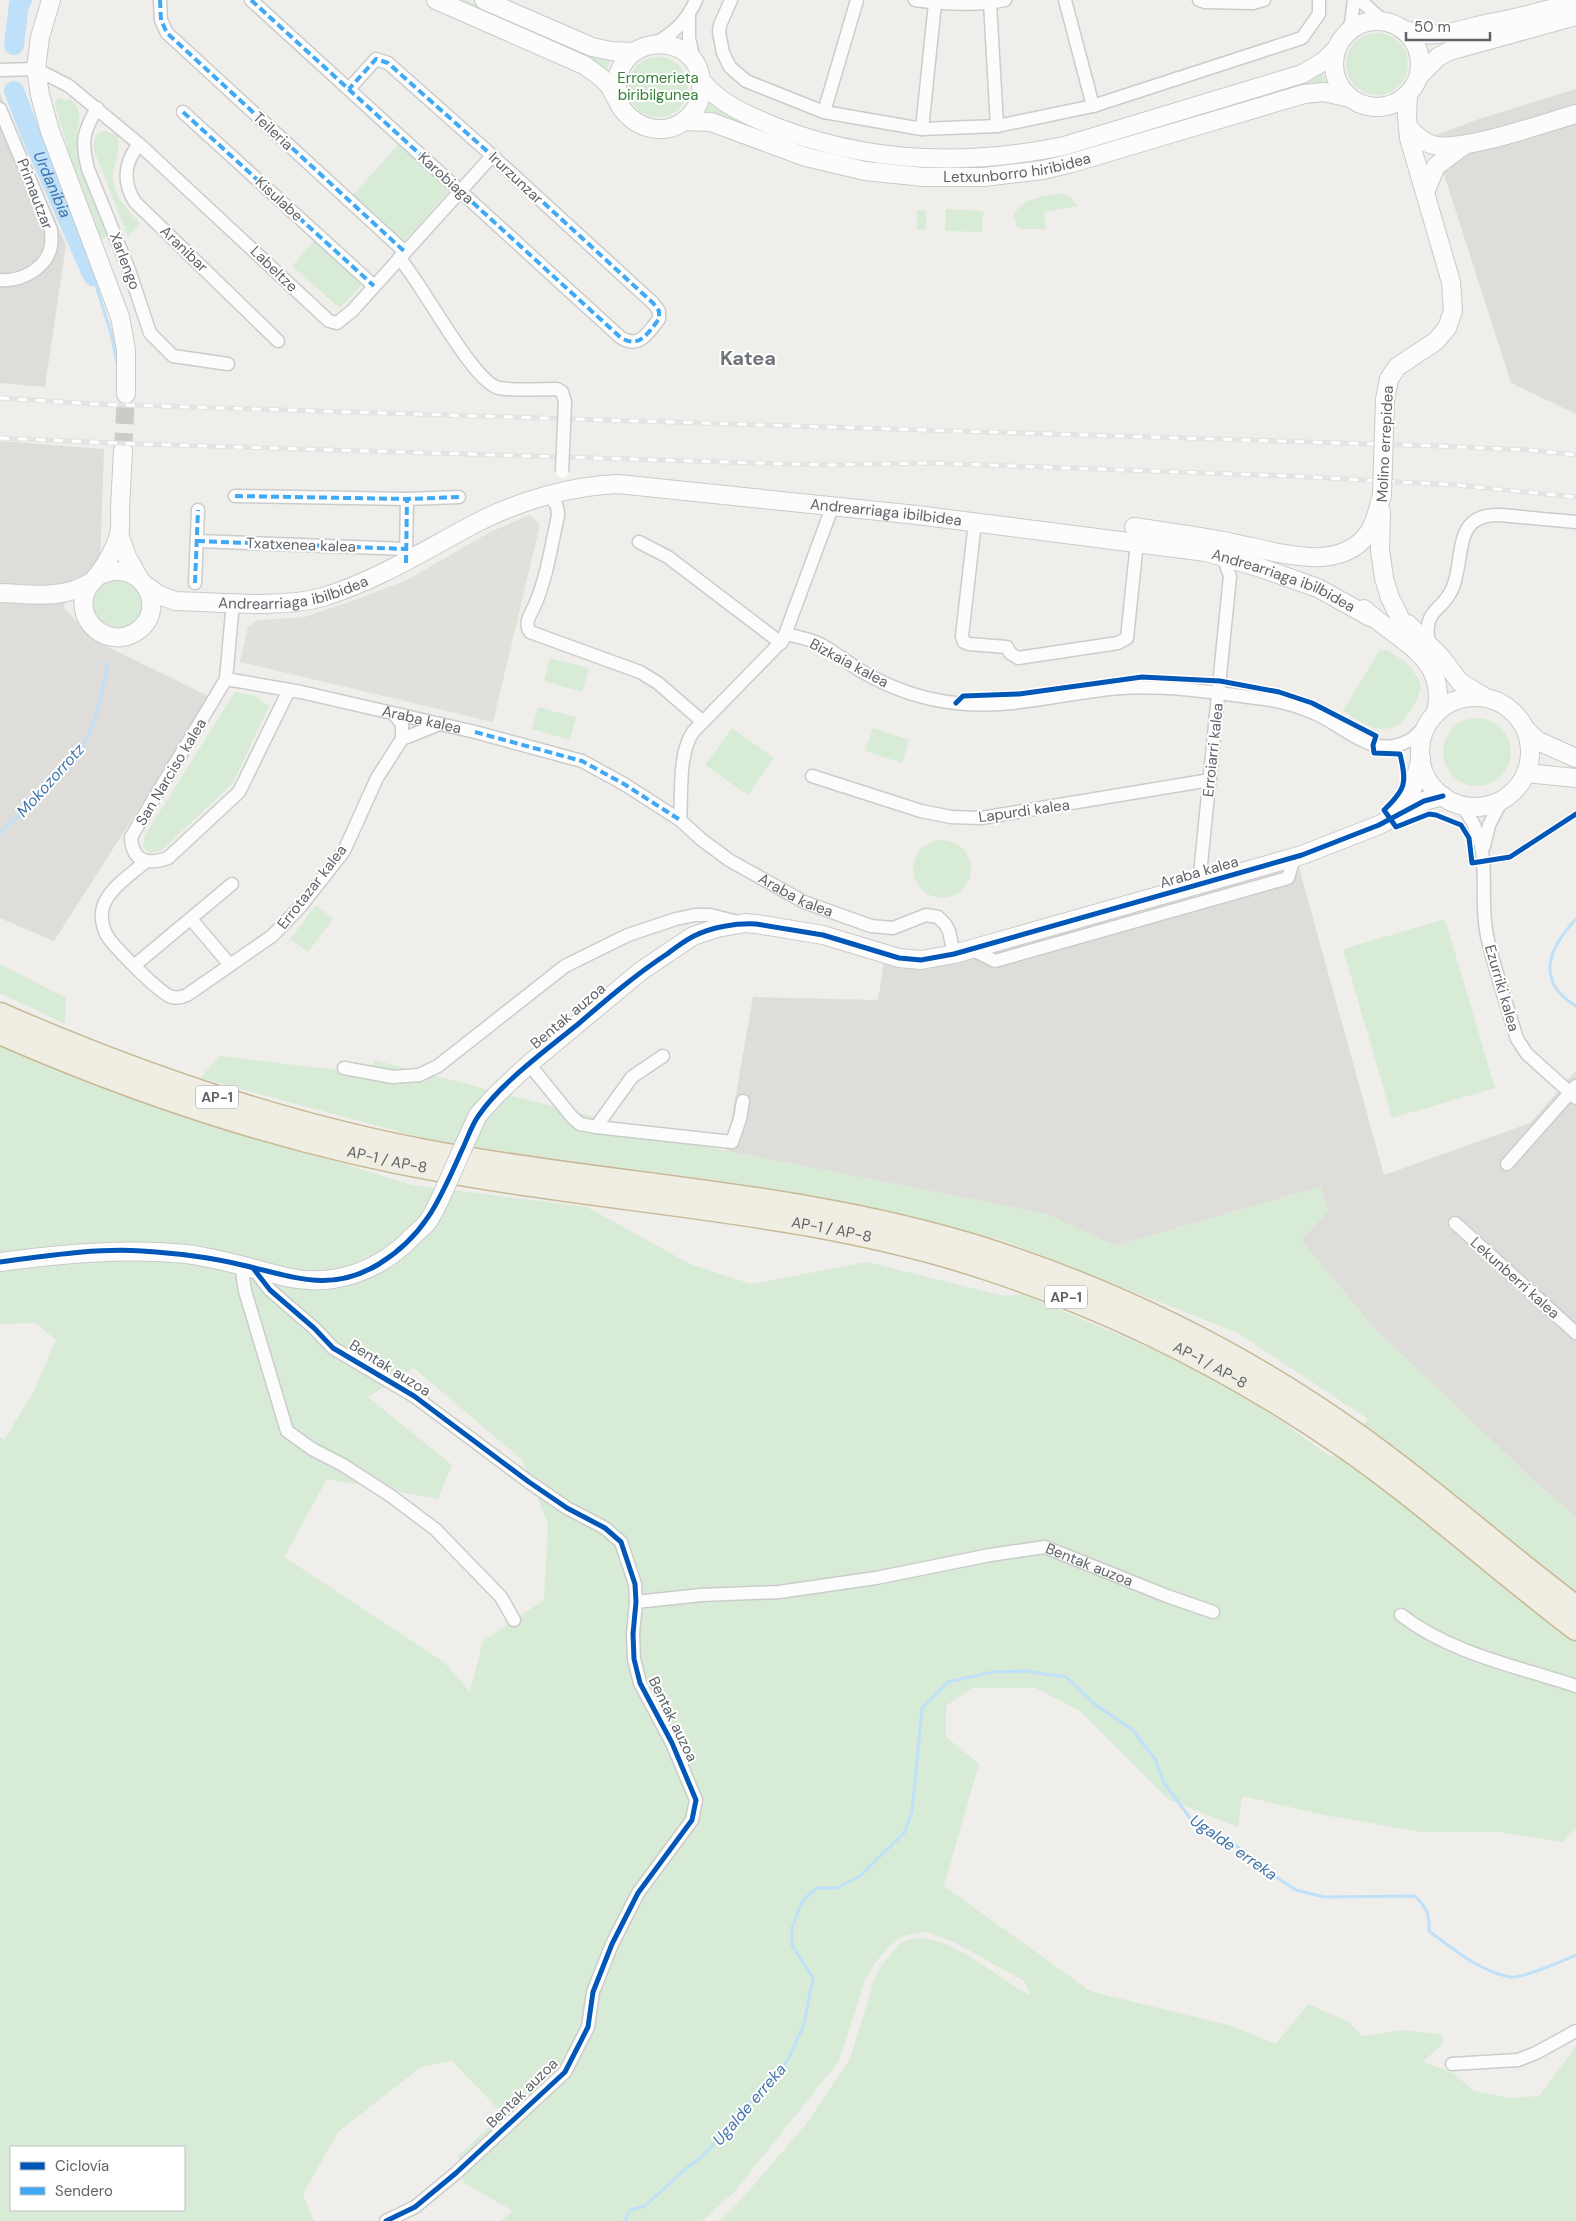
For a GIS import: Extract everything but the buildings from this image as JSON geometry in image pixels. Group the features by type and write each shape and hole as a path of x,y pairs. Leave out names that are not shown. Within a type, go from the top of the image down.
{"highway":[{"name":"AP-1 / AP-8","path":"0,1014 160,1078 215,1097 328,1129 442,1154 577,1175 760,1198 852,1214 942,1237 1030,1265 1100,1292 1159,1319 1281,1385 1395,1463 1576,1607"},
{"name":"AP-1 / AP-8","path":"0,1033 153,1094 210,1113 323,1145 469,1176 758,1215 848,1231 937,1253 1058,1294 1109,1315 1192,1354 1272,1399 1385,1477 1576,1629"}],"main road":[{"path":"51,0 40,37 36,69 40,95 50,131 120,317 126,350 126,394"},
{"path":"436,0 584,65 602,79 618,99 622,109 632,119 644,126 656,129 668,128 684,121 698,104 702,82 694,61 676,47 654,44 633,52 611,51 592,47 484,0"},
{"path":"1576,2 1514,20 1489,23 1446,34 1425,35 1404,30 1382,20 1360,24 1347,32 1336,49 1334,70 1337,81 1350,98 1363,105 1378,107 1394,104 1408,94 1419,76 1438,56 1449,51 1576,16"},
{"path":"1404,30 1417,46 1420,56 1419,76"},
{"name":"Letxunborro hiribidea","path":"702,82 717,98 736,110 812,139 858,150 896,156 981,158 1036,151 1073,143 1302,74 1324,62 1336,49"},
{"path":"618,99 617,78 620,68 633,52"},
{"name":"Letxunborro hiribidea","path":"684,121 711,122 806,157 865,171 924,178 984,177 1043,170 1072,163 1183,128 1304,94 1324,92 1350,98"},
{"path":"1408,94 1408,132"},
{"path":"1378,107 1408,132 1432,145 1463,146 1576,114"},
{"name":"Molino errepidea","path":"1408,132 1451,282 1453,311 1447,328 1436,341 1397,367 1389,379 1385,399 1380,550 1386,586 1405,631 1424,648"},
{"path":"1425,192 1436,166 1463,146"},
{"path":"1414,156 1425,160 1443,160"},
{"path":"86,616 84,609 85,595 109,557 119,534 123,451"},
{"name":"Andrearriaga ibilbidea","path":"142,582 159,595 175,601 281,603 320,598 358,585 406,556 526,502 588,485 618,484 833,505 975,522 1135,534 1223,557 1318,588 1370,617"},
{"path":"1135,534 1234,543 1282,555 1318,557 1337,553 1355,546 1368,534 1375,521 1382,495"},
{"path":"119,534 127,557 142,582 151,603 146,621"},
{"path":"1135,534 1193,542 1246,554 1313,578 1366,610 1370,617 1424,648 1460,682 1485,698"},
{"path":"0,593 48,594 71,592 113,570 122,571 142,582"},
{"path":"48,594 68,602 86,616 97,631 114,638 133,634 159,609 175,601"},
{"path":"1390,819 1413,787 1421,757 1422,738 1433,717 1439,698 1437,680 1424,648"},
{"path":"1433,717 1454,701 1464,698 1495,700 1513,712 1526,730 1538,741 1576,758"},
{"path":"1421,757 1430,783 1443,796 1460,804 1482,806 1502,800 1516,788 1526,774 1530,747 1526,730"},
{"path":"1526,774 1576,778"},
{"name":"Araba kalea","path":"954,954 1294,858 1341,841 1424,801 1443,796"},
{"name":"Bentak auzoa","path":"0,1262 63,1254 139,1250 188,1254 247,1266 287,1278 319,1282 348,1277 377,1265 402,1248 428,1221 478,1115 497,1094 529,1064 642,971 693,936 717,928 745,923 823,935 899,958 921,960 954,954"}],"street":[{"name":"Teileria","path":"160,0 161,20 167,33 402,255 455,341 489,383 499,388 557,389 562,392 565,402 562,472 571,490"},
{"name":"Karobiaga","path":"251,0 620,337 628,342 636,342 646,336"},
{"path":"654,44 673,32 689,16 696,0"},
{"path":"731,0 720,25 719,32 723,53 730,67 746,81 824,112 922,129 997,126 1093,106 1302,38 1319,14 1319,0"},
{"path":"824,112 857,0"},
{"path":"915,0 936,3 990,3 1004,0"},
{"path":"1065,0 1093,106"},
{"path":"1199,0 1205,2 1253,3 1264,0"},
{"path":"1347,32 1351,21 1354,0"},
{"path":"1360,0 1382,20"},
{"path":"922,129 936,3"},
{"path":"990,3 997,126"},
{"path":"689,16 689,38 694,61"},
{"name":"Irurzunzar","path":"349,89 376,59 388,63 653,303 659,311 659,319 646,336"},
{"path":"0,70 36,69"},
{"name":"Labeltze","path":"36,69 69,86 97,108 139,144 329,321 337,323 374,286 492,156"},
{"name":"Xarlengo","path":"97,108 87,126 83,139 86,162 129,270 150,333 173,356 228,364"},
{"name":"Primautzar","path":"0,109 51,230 51,246 45,259 34,271 21,278 0,280"},
{"name":"Kisulabe","path":"183,112 374,286"},
{"name":"Aranibar","path":"139,144 127,163 125,176 128,190 135,202 278,342"},
{"path":"235,496 407,499 459,497"},
{"path":"547,496 553,499 558,507 558,516 539,595 527,628 530,632 640,672 658,683 703,722"},
{"path":"406,556 407,499"},
{"path":"680,820 684,754 687,741 783,638 833,505"},
{"path":"196,583 198,510"},
{"path":"1424,648 1431,614 1453,588 1463,538 1469,526 1476,519 1495,514 1576,522"},
{"path":"975,522 962,636 964,642 969,644 1007,647 1010,653 1018,658 1118,643 1127,638 1135,534"},
{"name":"Txatxenea kalea","path":"197,541 406,556"},
{"name":"Bizkaia kalea","path":"640,542 668,557 783,638 820,644 864,672 914,694 956,703 1014,703 1121,688 1159,688 1219,693 1275,700 1315,713 1364,742 1381,748 1396,746 1411,739 1433,717"},
{"name":"Erroiarri kalea","path":"1199,884 1230,576 1223,557"},
{"path":"226,679 233,602"},
{"name":"Araba kalea","path":"226,679 289,690 437,725 475,732 582,761 624,784 680,820 702,840 729,860 804,902 871,926 893,928 926,914 938,917 949,931 954,954"},
{"name":"San Narciso kalea","path":"146,861 139,858 132,849 131,837 226,679"},
{"path":"146,861 156,862 168,858 239,792 289,690"},
{"path":"394,714 402,724 402,739 437,725"},
{"name":"Errotazar kalea","path":"146,861 106,897 102,910 102,921 107,935 162,992 172,997 187,996 280,930 344,851 377,778 402,739"},
{"name":"Lapurdi kalea","path":"812,776 921,811 951,817 980,818 1210,780"},
{"path":"1483,853 1489,825 1502,800"},
{"path":"1460,804 1476,827 1483,853"},
{"name":"Ezurriki kalea","path":"1483,853 1487,934 1517,1039 1527,1054 1574,1092"},
{"path":"971,949 996,961 1288,878 1294,858"},
{"path":"135,966 232,884"},
{"name":"Bentak auzoa","path":"344,1068 393,1077 419,1075 438,1066 565,966 628,935 676,919 695,915 710,915 745,923"},
{"path":"191,919 230,965"},
{"path":"596,1127 632,1077 663,1056"},
{"path":"529,1064 572,1117 580,1124 596,1127 732,1142 740,1119 743,1101"},
{"path":"1507,1164 1574,1092"},
{"name":"Lekunberri kalea","path":"1455,1223 1576,1332"},
{"path":"247,1266 245,1291 287,1431 312,1449 343,1465 392,1496 435,1529 501,1597 514,1620"},
{"name":"Bentak auzoa","path":"247,1266 270,1290 334,1348 414,1396 567,1508 614,1534 621,1542 630,1565 636,1602 633,1634 636,1667 640,1683 672,1743 696,1800 692,1820 638,1893 612,1944 593,1992 588,2027 565,2072 436,2190 415,2207 386,2221"},
{"name":"Bentak auzoa","path":"636,1602 701,1595 779,1592 876,1578 990,1555 1044,1547 1167,1596 1213,1612"},
{"path":"1402,1615 1418,1628 1452,1646 1576,1686"},
{"path":"1452,2064 1518,2060 1536,2053 1576,2031"}],"shaded area":[{"path":"1576,89 1576,414 1511,383 1432,137 1476,120"},
{"path":"0,93 66,245 45,387 0,383"},
{"path":"0,441 104,449 100,562 80,580 63,607 96,641 210,697 54,941 0,918"},
{"path":"530,515 540,525 493,722 240,662 248,627 258,620 305,617 407,580 490,532"},
{"path":"1298,864 1384,1175 1530,1123 1576,1071 1576,1517 1534,1481 1373,1327 1301,1240 1328,1211 1320,1187 1115,1246 1047,1214 726,1151 753,997 878,1000 886,949 924,955"}],"green space":[{"path":"454,0 466,0 588,54 611,59 606,71"},
{"path":"1377,33 1394,38 1399,42 1403,47 1408,64 1403,81 1399,86 1394,90 1377,95 1360,90 1355,86 1351,81 1346,64 1351,47 1355,42 1360,38"},
{"name":"Erromerieta biribilgunea","path":"652,57 664,57 675,62 683,70 688,81 686,99 675,112 664,117 652,117 641,112 633,104 628,93 628,81 633,70 641,62"},
{"path":"1323,72 1326,84 1094,151 1007,169 936,171 878,166 815,153 706,112 709,104 735,117 964,165 1309,79"},
{"path":"61,98 67,101 70,99 78,109 77,141 81,166 88,190 109,236 101,239 65,152 68,150 55,104 57,99"},
{"path":"105,131 118,136 119,143 113,182 118,197 140,223 128,237 94,150 94,140 98,133"},
{"path":"399,144 450,190 404,241 353,195"},
{"path":"1062,193 1069,196 1078,206 1044,212 1046,229 1022,229 1017,227 1014,216 1017,210 1027,201"},
{"path":"946,209 982,211 986,217 982,217 982,232 945,231"},
{"path":"917,210 926,210 926,230 917,230"},
{"path":"314,241 362,284 340,308 292,266"},
{"path":"117,578 127,580 135,586 141,594 143,604 141,614 135,622 127,628 117,630 107,628 99,622 93,614 91,604 93,594 99,586 107,580"},
{"path":"1387,650 1411,668 1418,678 1421,687 1417,699 1401,723 1394,727 1379,729 1366,725 1343,711 1379,651"},
{"path":"550,658 589,668 582,692 544,681"},
{"path":"235,692 255,696 269,706 233,783 161,851 150,853 143,847 145,835"},
{"path":"538,707 576,717 570,740 532,729"},
{"path":"1477,718 1490,721 1501,728 1508,739 1511,752 1508,765 1501,776 1490,783 1477,786 1464,783 1453,776 1446,765 1443,752 1446,739 1453,728 1464,721"},
{"path":"732,728 774,758 748,795 705,765"},
{"path":"873,728 909,740 902,763 865,751"},
{"path":"942,840 953,842 966,853 971,869 969,880 958,893 942,898 931,896 918,885 913,869 915,858 926,845"},
{"path":"316,905 333,919 308,952 290,939"},
{"path":"1445,919 1495,1088 1392,1118 1343,949"},
{"path":"0,964 66,998 65,1024 0,993"},
{"path":"0,1039 202,1120 412,1185 587,1207 690,1264 751,1284 867,1262 1004,1296 1023,1294 1194,1367 1267,1411 1331,1457 1368,1419 1238,1333 1002,1240 750,1185 441,1143 200,1078 220,1056 371,1074 374,1060 726,1151 1047,1214 1115,1246 1320,1187 1328,1211 1301,1240 1373,1327 1534,1481 1576,1517 1576,1829 1562,1842 1499,1832 1422,1832 1324,1815 1242,1796 1238,1827 1168,1799 1080,1711 1036,1688 972,1688 946,1706 946,1737 979,1764 944,1886 1090,1991 1231,2026 1276,2044 1308,2004 1349,2022 1362,2036 1404,2030 1441,2034 1444,2042 1423,2062 1453,2073 1474,2091 1511,2098 1539,2096 1576,2046 1576,2221 720,2221 740,2201 806,2124 850,2059 876,1976 901,1943 916,1938 932,1940 950,1946 986,1966 1031,1996 1024,1981 954,1942 926,1932 907,1935 894,1941 875,1963 865,1980 839,2061 735,2191 702,2221 501,2221 513,2211 464,2183 458,2156 503,2114 452,2061 421,2067 338,2132 303,2194 314,2221 0,2221 0,1436 4,1440 34,1391 56,1340 36,1323 0,1324","holes":["414,1368 522,1460 548,1524 544,1600 483,1641 470,1692 444,1662 284,1557 327,1479 438,1499 452,1465 368,1397"]}],"waterway":[{"name":"Urdanibia","path":"14,45 19,4 22,0"},
{"name":"Urdanibia","path":"14,91 32,137 93,276"},
{"name":"Mokozorrotz","path":"93,276 111,333 118,368"},
{"name":"Mokozorrotz","path":"0,833 62,773 83,746 95,717 108,663"},
{"name":"Ugalde erreka","path":"1576,919 1558,942 1550,964 1555,986 1563,996 1576,1006"},
{"name":"Ugalde erreka","path":"625,2221 630,2210 645,2206 705,2154 788,2060 804,2024 813,1978 792,1945 792,1928 802,1901 817,1888 837,1888 860,1876 904,1833 912,1812 922,1708 948,1682 993,1672 1026,1671 1066,1677 1097,1706 1132,1729 1155,1759 1164,1783 1190,1818 1232,1842 1261,1867 1296,1890 1324,1897 1415,1896 1426,1912 1429,1920 1429,1931 1477,1965 1510,1977 1524,1975 1576,1955"}],"tunnel":[{"path":"123,451 126,394"}],"railway":[{"path":"0,398 94,404 1437,446 1529,450 1576,455"},
{"path":"0,438 823,465 931,463 1289,476 1456,485 1576,497"}],"marked path":[{"path":"160,0 161,20 167,33 405,252"},
{"path":"251,0 620,337 627,341 638,341 651,330 659,319 659,311 653,303 388,63 376,59 349,89"},
{"path":"183,112 374,286"},
{"path":"235,496 407,499 459,497"},
{"path":"406,563 407,499"},
{"path":"195,583 198,510"},
{"path":"197,541 406,549"},
{"path":"475,732 582,761 624,784 680,820"}],"cycle path":[{"path":"956,703 963,696 1019,694 1142,677 1220,681 1279,692 1312,703 1376,736 1373,745 1374,753 1400,754 1404,772 1401,791 1384,810 1396,827 1429,814 1461,825 1469,838 1472,863 1510,857 1576,814"},
{"path":"0,1262 71,1253 124,1250 167,1253 230,1262 311,1280 344,1278 361,1273 395,1253 420,1229 438,1201 476,1119 499,1091 525,1067 632,979 694,936 724,926 756,924 823,935 899,958 921,960 954,954 1302,855 1379,825 1424,801 1443,796"},
{"path":"253,1268 270,1290 314,1328 333,1348 414,1396 529,1482 567,1508 605,1528 621,1542 635,1584 634,1659 640,1683 672,1743 696,1800 692,1820 638,1893 612,1944 593,1992 588,2027 565,2072 456,2173 415,2207 386,2221"}],"district":[{"name":"Katea","path":"748,358"}]}
